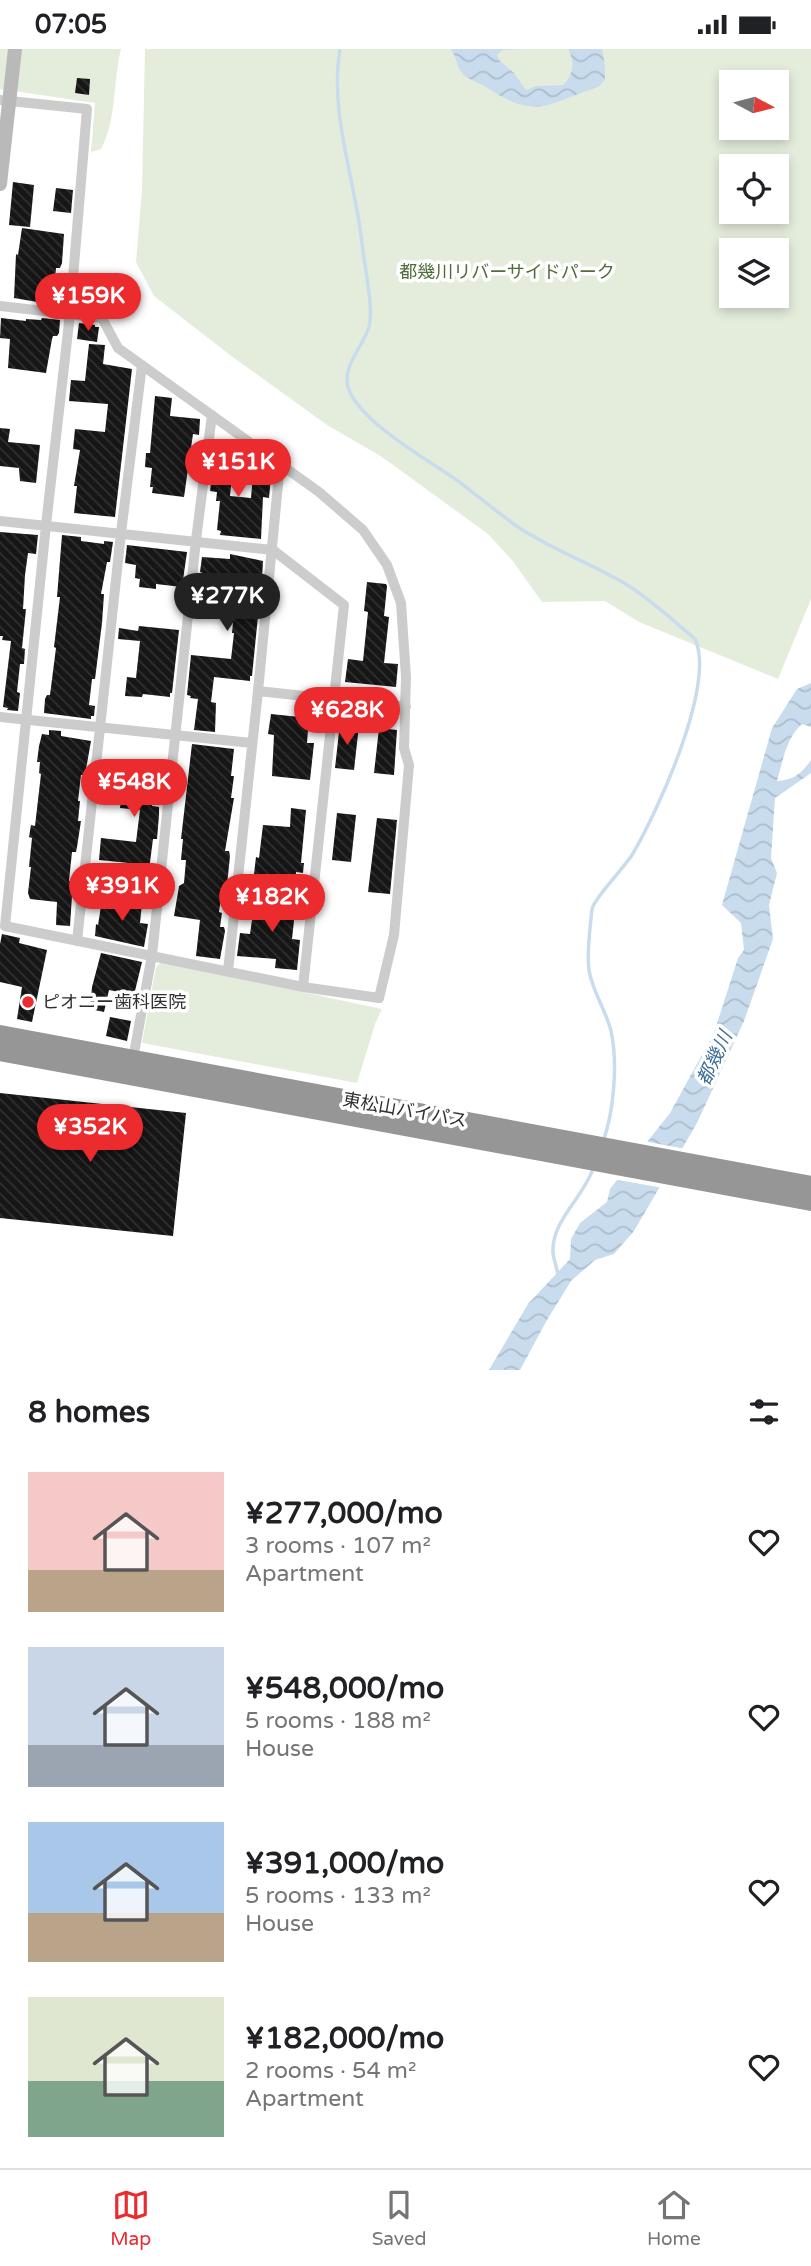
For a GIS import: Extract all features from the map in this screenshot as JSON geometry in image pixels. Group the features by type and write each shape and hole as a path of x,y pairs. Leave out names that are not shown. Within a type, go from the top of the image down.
{"highway":[{"name":"東松山バイパス","path":"0,1034 133,1059 395,1117 811,1202"},
{"name":"東松山バイパス","path":"0,1052 811,1185"}],"street":[{"path":"0,184 5,100 15,49"},
{"path":"0,306 71,314 102,318 118,348 319,492 363,530 387,565 401,603 406,677 404,748 409,765 394,935 379,999 303,987 5,926 46,525 71,314 87,109 5,100"},
{"path":"77,941 142,365"},
{"path":"133,1059 152,955 212,415"},
{"path":"228,971 280,464"},
{"path":"0,521 273,549 344,605 303,987"},
{"path":"258,691 406,707"},
{"path":"0,717 252,743"}],"green space":[{"path":"0,49 121,49 110,125 101,149 91,152 95,103 0,89"},
{"name":"都幾川リバーサイドパーク","path":"145,49 811,49 811,599 778,679 639,622 605,601 542,602 512,560 488,534 382,457 327,425 230,355 154,296 136,262 142,190"},
{"path":"161,962 382,1009 357,1083 142,1043 156,967"}],"water":[{"path":"450,49 528,49 503,50 497,55 526,90 536,86 563,85 572,68 568,49 602,49 605,80 598,87 553,103 542,106 518,104 462,73"},
{"name":"都幾川","path":"811,683 811,727 802,724 792,736 777,781 797,775 811,760 811,773 775,798 771,858 777,873 769,905 773,939 744,1021 697,1123 634,1231 614,1254 595,1260 571,1281 520,1370 489,1370 528,1304 570,1259 571,1239 580,1223 607,1202 610,1189 670,1113 714,1033 738,958 744,950 741,923 722,905 772,728 797,689"}],"pier":[{"path":"643,1141 686,1149 663,1188 613,1179"}],"building":[{"path":"77,78 90,79 89,95 75,93"},
{"path":"13,182 34,185 30,227 9,225"},
{"path":"56,188 73,190 71,213 53,211"},
{"path":"22,228 64,234 62,263 60,268 56,268 54,289 60,290 61,306 14,298 16,254 18,255"},
{"path":"1,318 26,321 42,318 60,320 59,333 52,339 46,373 8,368 10,339 0,338"},
{"path":"79,323 99,327 97,342 77,339"},
{"path":"89,344 105,345 103,364 132,369 115,517 74,513 77,486 74,486 80,450 73,449 75,429 105,432 108,404 69,401 71,380 85,381"},
{"path":"155,396 172,398 170,416 200,419 199,435 193,434 184,497 152,493 153,487 150,487 152,468 145,467 146,453 150,453"},
{"path":"0,428 10,429 8,442 40,445 36,483 20,481 19,468 0,466"},
{"path":"216,446 235,448 230,496 251,498 253,474 271,476 269,498 263,497 261,539 220,535 221,531 217,530 220,501 216,501 217,492 210,491"},
{"path":"0,532 38,535 36,554 28,553 25,575 23,609 26,609 22,648 25,649 24,664 20,664 18,711 3,707 11,641 2,640 3,636 0,636"},
{"path":"62,535 81,537 81,541 104,544 104,541 113,542 101,594 104,594 102,623 89,705 95,706 91,719 44,713 45,699 50,695 56,648"},
{"path":"127,545 187,552 182,587 156,584 156,589 139,587 140,579 135,578 136,565 125,563"},
{"path":"230,554 263,561 262,578 255,577 253,605 259,606 252,676 250,681 214,677 211,702 216,703 215,732 194,730 198,699 187,695 191,655 231,659 234,633 235,601 209,598 211,577 202,576 203,573 200,572 202,557 230,559"},
{"path":"367,582 387,586 384,616 389,617 384,663 398,664 396,687 345,682 348,659 363,661 368,612 364,611"},
{"path":"139,626 179,630 170,697 143,694 142,697 125,696 127,677 136,678 140,641 118,639 119,628 138,631"},
{"path":"271,714 309,718 307,743 314,743 310,780 272,776 274,735 268,734"},
{"path":"340,723 359,725 354,770 335,768"},
{"path":"379,728 397,730 394,775 374,773"},
{"path":"49,730 61,731 61,736 91,741 85,775 81,775 78,821 81,821 76,852 72,852 69,881 73,881 70,926 56,925 57,902 30,899 28,893 32,838 29,837 31,825 35,826 41,774 40,762 37,762 39,746 42,734 49,735"},
{"path":"192,744 234,749 231,798 234,798 225,851 229,851 230,856 227,885 223,884 219,912 222,913 220,927 224,927 225,931 220,959 196,956 200,920 174,916 179,886 184,883 186,860 181,860 181,839"},
{"path":"115,769 156,773 152,806 159,807 159,815 157,839 153,839 149,870 129,867 129,863 99,860 101,838 136,842 140,810 120,808 121,799 113,798"},
{"path":"291,808 306,810 301,863 304,863 303,873 296,872 296,876 274,874 274,877 254,874 263,825 290,827"},
{"path":"337,813 356,815 351,862 332,860"},
{"path":"377,818 397,820 390,894 368,892"},
{"path":"102,899 142,903 140,923 148,924 144,947 95,936"},
{"path":"255,899 296,902 292,939 300,940 297,970 275,968 276,959 237,956 240,933 250,934"},
{"path":"2,934 20,938 19,943 47,950 32,1022 17,1019 22,987 0,982"},
{"path":"101,953 142,962 134,995 109,990 104,1012 90,1009 92,987"},
{"path":"110,1017 131,1021 127,1041 106,1036"},
{"path":"0,1093 186,1113 173,1236 0,1218"}],"waterway":[{"path":"340,49 340,122 359,219 370,309 369,327 347,374 349,390 356,403 382,428 521,529 629,586 695,639 699,660 698,686 681,748 643,836 632,855 596,900 592,911 589,970 611,1031 614,1057 612,1102 603,1142"},
{"path":"558,1275 553,1253 557,1230 593,1169"}],"place":[{"name":"ピオニー歯科医院","path":"28,1002"}]}
